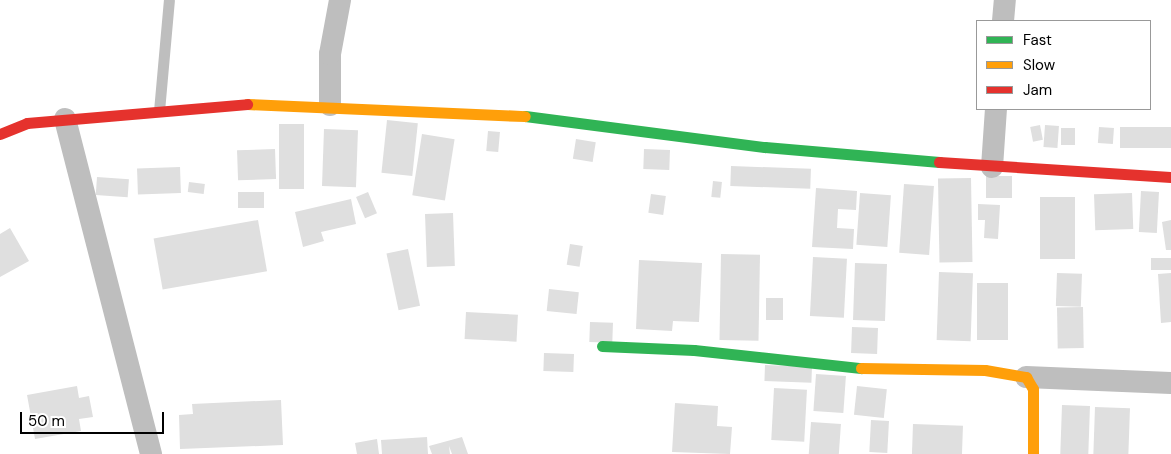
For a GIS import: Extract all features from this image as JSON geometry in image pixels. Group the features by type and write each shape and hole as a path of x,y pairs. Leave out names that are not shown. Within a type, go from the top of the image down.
{"street":[{"path":"330,104 330,54 340,0"},
{"path":"1003,20 1005,0"},
{"path":"0,134 26,123 65,119 254,103 330,104 518,115 764,146 992,167 1171,176"},
{"path":"992,167 996,110"},
{"path":"65,119 151,454"},
{"path":"602,346 694,350 898,371 985,370 1026,377 1171,384"},
{"path":"1026,377 1033,389 1033,454"}],"lane":[{"path":"159,111 169,0"}],"building":[{"path":"387,120 418,123 412,176 381,173"},
{"path":"279,124 304,124 304,189 279,189"},
{"path":"1040,125 1043,140 1033,142 1030,127"},
{"path":"1045,125 1059,126 1057,148 1043,147"},
{"path":"1099,127 1114,128 1113,144 1098,143"},
{"path":"1120,127 1171,127 1171,148 1120,148"},
{"path":"1061,128 1075,128 1075,145 1061,145"},
{"path":"324,129 358,130 356,187 322,186"},
{"path":"488,131 500,132 498,152 486,151"},
{"path":"422,134 455,139 445,200 412,195"},
{"path":"576,139 596,142 593,162 573,159"},
{"path":"275,149 276,179 238,180 237,150"},
{"path":"644,149 670,150 669,170 643,169"},
{"path":"731,166 811,169 810,189 730,186"},
{"path":"180,167 181,193 138,194 137,169"},
{"path":"986,176 1012,176 1012,198 986,198"},
{"path":"97,177 129,179 128,197 96,195"},
{"path":"971,178 972,262 939,263 938,179"},
{"path":"713,181 722,182 720,198 711,197"},
{"path":"189,182 205,184 204,194 188,192"},
{"path":"904,184 934,186 929,255 899,253"},
{"path":"816,188 857,191 856,210 838,209 837,228 854,229 853,249 812,247"},
{"path":"1141,191 1159,192 1157,233 1139,232"},
{"path":"238,192 264,192 264,208 238,208"},
{"path":"368,192 377,213 365,218 356,197"},
{"path":"860,193 891,195 887,247 856,245"},
{"path":"1132,193 1133,229 1095,230 1094,194"},
{"path":"651,194 666,196 663,215 648,213"},
{"path":"1040,197 1075,197 1075,259 1040,259"},
{"path":"351,199 356,224 321,232 324,241 303,247 295,212"},
{"path":"978,204 1000,205 998,239 984,238 985,220 978,220"},
{"path":"453,213 455,266 427,267 425,214"},
{"path":"258,220 267,271 163,290 154,238"},
{"path":"1171,220 1171,250 1166,250 1162,222"},
{"path":"10,228 29,261 0,277 0,234"},
{"path":"570,244 583,246 580,267 567,265"},
{"path":"408,249 420,306 399,310 386,254"},
{"path":"721,254 760,255 758,341 719,340"},
{"path":"813,257 847,259 844,318 810,316"},
{"path":"1151,258 1171,258 1171,270 1151,270"},
{"path":"639,260 702,263 699,322 673,321 672,331 636,329"},
{"path":"855,263 887,264 885,321 853,320"},
{"path":"939,272 973,273 971,341 937,340"},
{"path":"1057,273 1082,274 1081,307 1056,306"},
{"path":"1171,273 1171,322 1161,323 1158,274"},
{"path":"977,283 1008,283 1008,340 977,340"},
{"path":"549,289 579,292 577,314 547,311"},
{"path":"766,298 783,298 783,320 766,320"},
{"path":"1057,307 1083,307 1084,348 1058,348"},
{"path":"466,312 518,315 517,342 465,339"},
{"path":"590,322 613,323 612,343 589,342"},
{"path":"852,327 878,328 877,354 851,353"},
{"path":"544,353 574,354 573,372 543,371"},
{"path":"765,365 812,367 811,383 764,381"},
{"path":"816,374 846,376 843,413 813,411"},
{"path":"77,386 79,398 89,396 93,417 79,419 81,431 35,439 27,395"},
{"path":"857,386 887,389 884,418 854,415"},
{"path":"774,388 807,390 804,442 771,440"},
{"path":"281,400 283,445 180,449 179,415 193,414 192,404"},
{"path":"675,403 718,406 717,426 732,427 730,454 672,452"},
{"path":"1062,405 1090,406 1088,454 1060,454"},
{"path":"1095,407 1130,408 1128,454 1093,454"},
{"path":"871,420 889,421 887,453 869,452"},
{"path":"811,422 841,424 839,454 809,454"},
{"path":"913,424 963,426 962,454 912,454"},
{"path":"427,437 428,454 382,454 381,440"},
{"path":"462,437 468,454 452,454 449,446 450,454 432,454 429,446"},
{"path":"377,439 379,454 357,454 355,443"}],"traffic: fast":[{"path":"525,116 765,147 939,162"},
{"path":"602,346 694,350 861,368"}],"traffic: slow":[{"path":"247,104 525,116"},
{"path":"861,368 985,370 1026,377 1033,389 1033,454"}],"traffic: jam":[{"path":"0,134 27,123 247,104"},
{"path":"939,162 1171,177"}]}
